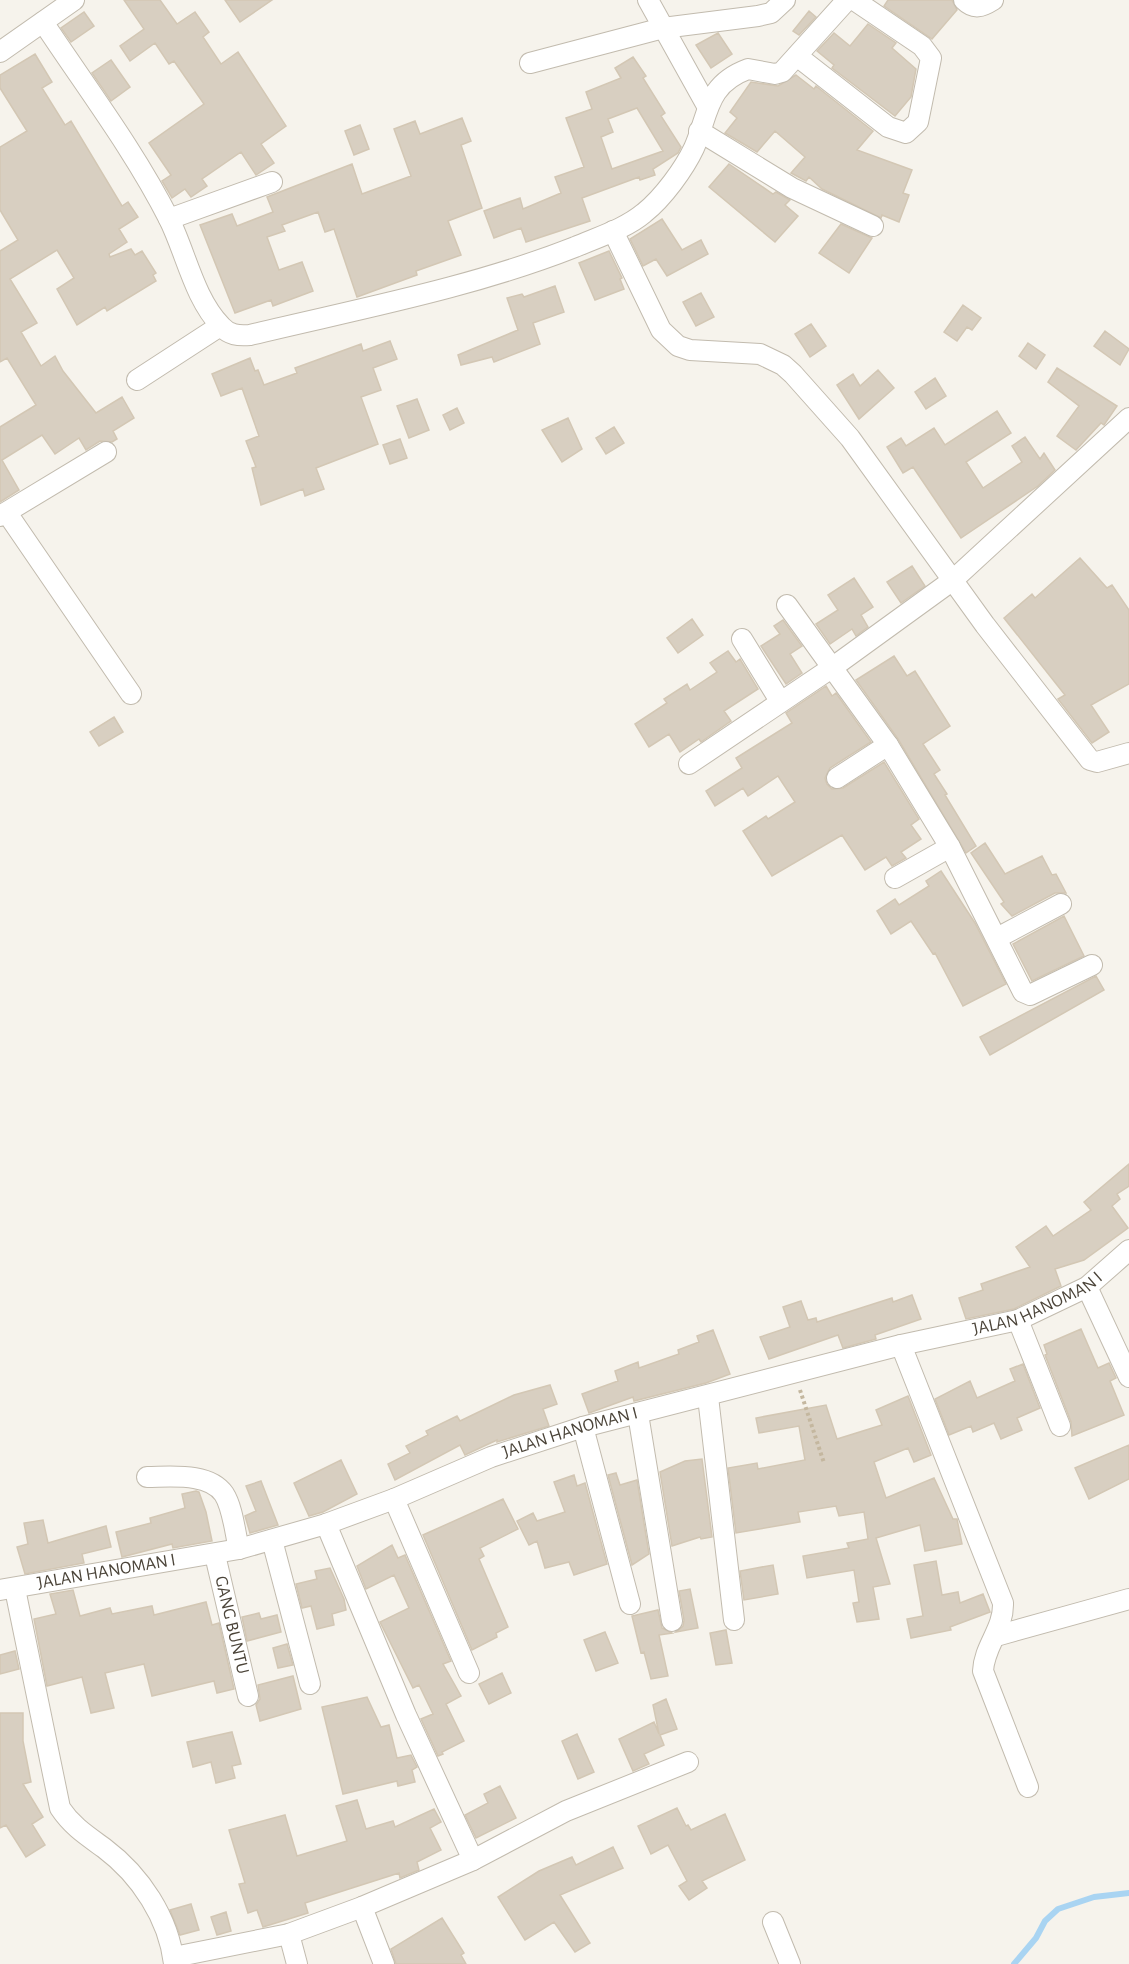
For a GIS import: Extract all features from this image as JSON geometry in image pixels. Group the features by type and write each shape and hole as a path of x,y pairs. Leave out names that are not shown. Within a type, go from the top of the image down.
{"street":[{"path":"0,52 74,0"},
{"path":"648,0 707,106"},
{"path":"530,63 663,28 758,16 771,12 785,0"},
{"path":"43,22 135,162 169,219 198,287 220,326 230,334 239,336 259,333 530,265 613,231 636,219 656,202 694,148 707,106 726,83 741,72 752,69 774,74 782,72 847,0"},
{"path":"797,56 888,127 906,133 913,129 918,122 931,58 922,46 854,0"},
{"path":"964,0 972,7 979,8 993,0"},
{"path":"699,130 792,188 873,225"},
{"path":"169,219 272,182"},
{"path":"613,231 661,330 669,340 690,350 760,354 783,365 850,438 1019,671 1090,760 1097,762 1129,753"},
{"path":"137,380 220,326"},
{"path":"689,764 833,667 952,580 1129,418"},
{"path":"106,452 3,515 131,694"},
{"path":"787,605 888,745 950,847 1026,994 1092,965"},
{"path":"742,639 780,701"},
{"path":"837,778 888,745"},
{"path":"895,878 950,847"},
{"path":"997,938 1061,904"},
{"name":"JALAN HANOMAN I","path":"8,1590 239,1549 326,1524 394,1499 491,1457 583,1427 708,1397 902,1345 1018,1320 1087,1287 1129,1250"},
{"path":"1087,1287 1129,1377"},
{"path":"1018,1320 1060,1426"},
{"path":"902,1345 1003,1603 1001,1624 986,1654 983,1671 1028,1787"},
{"path":"708,1397 734,1620"},
{"path":"638,1414 672,1621"},
{"path":"583,1427 630,1604"},
{"path":"147,1477 185,1477 218,1488 226,1498 239,1549"},
{"path":"394,1499 469,1673"},
{"path":"326,1524 406,1715 473,1860"},
{"path":"272,1540 310,1684"},
{"name":"GANG BUNTU","path":"215,1555 248,1696"},
{"path":"8,1590 60,1808 69,1822 124,1865 138,1880 158,1913 174,1960 289,1934 362,1907 473,1860 566,1811 688,1762"},
{"path":"996,1636 1129,1599"},
{"path":"362,1907 384,1964"},
{"path":"773,1922 790,1964"},
{"path":"289,1934 297,1964"}],"path":[{"path":"795,1372 824,1464"}],"building":[{"path":"124,0 160,0 177,24 195,12 209,32 203,37 221,64 238,52 286,126 261,144 274,163 256,175 241,152 202,179 207,186 191,197 185,189 172,198 162,181 171,175 149,143 204,104 174,61 169,64 155,43 130,61 120,46 144,29"},
{"path":"225,0 272,0 240,22"},
{"path":"888,0 952,0 957,10 932,39 884,6"},
{"path":"809,11 816,17 799,35 793,31"},
{"path":"84,12 94,26 71,42 61,28"},
{"path":"868,24 896,43 892,48 916,69 911,97 895,116 832,68 834,65 817,51 834,33 850,46"},
{"path":"718,33 732,54 711,68 696,45"},
{"path":"35,54 52,82 42,88 65,125 71,121 122,206 128,202 138,217 119,229 127,242 109,254 110,257 131,249 135,255 142,251 156,273 153,275 156,281 107,311 105,307 77,325 57,289 74,278 57,250 10,279 37,323 21,332 41,366 55,356 63,371 96,413 122,397 134,418 113,431 117,439 112,442 100,441 86,450 79,438 55,454 42,435 2,460 19,490 0,502 0,427 36,405 7,358 0,362 0,251 18,240 0,210 0,147 27,131 0,88 0,75"},
{"path":"633,57 646,76 643,78 665,113 661,116 681,147 678,153 653,169 655,175 640,180 639,177 582,198 590,221 526,242 521,228 494,238 484,211 520,198 523,209 561,193 555,177 584,167 566,118 592,109 586,92 621,78 615,68","holes":["637,108 663,151 612,169 601,137 613,132 608,119"]},
{"path":"111,60 130,87 111,101 92,73"},
{"path":"796,75 814,89 816,86 873,131 857,150 912,170 903,193 909,195 899,222 882,215 881,218 822,189 809,177 806,181 791,173 805,157 775,131 757,152 725,133 737,118 730,112 751,82 778,86"},
{"path":"462,118 471,141 461,145 482,208 448,221 461,255 416,271 417,275 357,297 334,229 325,232 318,212 282,225 285,231 267,237 279,270 302,262 313,291 273,306 271,300 235,313 200,225 232,214 237,226 273,212 267,197 352,164 362,194 411,176 394,129 415,121 420,134"},
{"path":"360,125 369,149 354,155 345,131"},
{"path":"729,164 773,194 776,192 790,200 785,205 798,216 775,242 709,187"},
{"path":"662,219 682,250 701,240 708,254 667,276 656,259 643,266 630,239"},
{"path":"841,224 872,238 849,273 819,253"},
{"path":"609,251 622,278 620,279 624,289 595,300 579,263"},
{"path":"555,286 564,312 533,323 540,344 494,362 492,357 461,365 458,355 518,330 507,298 522,294 524,297"},
{"path":"701,293 714,317 696,326 683,302"},
{"path":"963,305 981,318 972,330 967,327 957,341 944,332"},
{"path":"811,324 826,346 810,357 795,334"},
{"path":"1105,331 1129,349 1120,365 1094,346"},
{"path":"390,341 397,359 373,368 381,390 361,397 378,444 316,468 324,489 305,496 303,489 261,505 252,468 256,467 246,441 259,436 242,388 221,396 212,374 250,358 264,385 297,373 295,368 361,344 363,351"},
{"path":"1028,343 1045,355 1036,369 1019,356"},
{"path":"1057,368 1117,406 1104,425 1101,423 1076,450 1057,436 1079,406 1048,382"},
{"path":"878,370 894,388 859,419 837,385 853,374 860,386"},
{"path":"935,378 946,396 926,409 915,392"},
{"path":"417,399 429,430 409,438 397,406"},
{"path":"457,408 464,423 450,430 443,415"},
{"path":"997,411 1011,433 966,462 983,488 1022,462 1012,446 1025,437 1040,459 1044,453 1055,470 1038,486 961,538 913,467 903,473 887,447 901,438 906,446 934,428 945,445"},
{"path":"568,418 582,449 562,462 542,430"},
{"path":"614,427 624,443 606,454 596,438"},
{"path":"400,439 407,458 390,464 383,445"},
{"path":"1080,558 1107,588 1112,585 1129,610 1129,684 1091,705 1109,732 1092,743 1058,699 1065,695 1004,618 1032,594 1035,598"},
{"path":"912,566 925,586 901,603 887,582"},
{"path":"854,578 873,607 861,615 868,627 856,636 852,629 830,644 816,624 838,610 828,595"},
{"path":"692,619 703,635 678,653 667,638"},
{"path":"783,620 802,646 790,654 802,673 786,684 761,646 780,634 774,626"},
{"path":"728,651 736,662 740,659 758,689 724,711 731,721 701,742 699,739 680,752 669,734 649,747 635,724 667,703 664,699 687,684 690,690 717,672 710,663"},
{"path":"894,656 907,676 915,671 950,726 923,744 940,770 934,774 976,846 966,853 898,739 856,680"},
{"path":"826,686 832,696 836,693 871,742 830,768 825,778 827,784 832,789 843,788 884,762 919,819 911,825 921,839 901,852 906,858 892,866 886,857 865,870 842,835 772,876 743,831 766,816 768,819 795,802 778,776 748,796 743,788 715,806 706,791 742,768 736,758 792,723 786,713"},
{"path":"114,717 123,732 99,746 90,732"},
{"path":"985,843 1005,874 1042,856 1052,875 1056,874 1066,893 1055,893 1012,916 1001,904 1004,902 971,853"},
{"path":"941,871 975,923 1006,984 963,1006 935,953 933,954 911,921 891,934 877,911 895,899 899,905 929,886 926,881"},
{"path":"1064,916 1084,956 1032,981 1013,944"},
{"path":"1096,976 1104,990 990,1055 980,1037"},
{"path":"1129,1164 1129,1186 1117,1194 1120,1199 1112,1206 1128,1228 1084,1260 1055,1269 1061,1286 1014,1309 966,1319 959,1298 983,1290 981,1284 1030,1267 1016,1247 1046,1226 1053,1236 1091,1210 1084,1202"},
{"path":"912,1295 921,1319 875,1335 876,1339 843,1348 838,1335 769,1359 760,1337 790,1327 783,1307 801,1301 808,1320 816,1318 817,1322 892,1298 893,1302"},
{"path":"1081,1329 1098,1368 1109,1363 1116,1378 1110,1381 1124,1415 1072,1436 1071,1422 1045,1355 1047,1354 1044,1345"},
{"path":"713,1330 730,1374 706,1383 634,1401 633,1397 589,1413 582,1394 618,1381 615,1371 638,1362 639,1368 679,1354 678,1350 699,1342 697,1336"},
{"path":"1023,1364 1040,1408 1017,1418 1022,1430 1001,1439 994,1423 973,1432 971,1426 949,1435 935,1399 970,1381 977,1398 1015,1381 1010,1369"},
{"path":"550,1385 557,1404 543,1409 549,1426 497,1442 497,1440 465,1455 460,1445 395,1480 388,1464 410,1453 406,1446 428,1435 426,1431 457,1416 460,1421 514,1395"},
{"path":"908,1396 931,1455 914,1462 908,1448 874,1462 886,1498 934,1478 953,1519 957,1519 962,1544 925,1551 920,1525 876,1538 890,1584 873,1587 879,1619 857,1622 853,1603 859,1602 854,1570 807,1578 803,1556 849,1548 847,1543 868,1539 864,1512 839,1516 836,1506 798,1512 800,1522 736,1533 728,1468 757,1463 758,1469 805,1460 799,1426 759,1433 756,1418 826,1405 837,1439 882,1425 876,1410"},
{"path":"1129,1445 1129,1479 1089,1499 1075,1468"},
{"path":"702,1459 712,1537 701,1539 700,1537 672,1546 660,1472 685,1461"},
{"path":"341,1460 357,1494 323,1512 309,1516 294,1483"},
{"path":"616,1473 620,1485 637,1480 649,1554 632,1565 608,1475"},
{"path":"574,1475 577,1486 585,1483 607,1564 574,1575 569,1562 545,1568 537,1541 529,1545 517,1521 533,1513 537,1521 565,1512 554,1482"},
{"path":"261,1481 278,1525 250,1533 245,1516 256,1511 246,1486"},
{"path":"199,1492 206,1512 212,1541 173,1548 172,1544 122,1557 116,1532 151,1523 150,1518 185,1508 182,1494"},
{"path":"503,1499 518,1529 480,1548 484,1556 479,1559 508,1627 496,1633 497,1637 472,1650 423,1535"},
{"path":"43,1520 48,1543 106,1526 111,1547 82,1554 84,1563 25,1574 17,1547 28,1544 24,1523"},
{"path":"392,1545 398,1558 405,1555 451,1661 443,1664 461,1696 446,1704 464,1741 438,1756 421,1719 433,1714 419,1685 413,1688 380,1622 409,1608 394,1575 366,1589 357,1566"},
{"path":"936,1561 942,1595 958,1592 960,1603 983,1594 990,1612 950,1627 951,1630 911,1638 907,1619 923,1616 914,1565"},
{"path":"773,1565 778,1594 744,1600 740,1571"},
{"path":"330,1568 344,1599 346,1610 332,1614 334,1625 317,1629 311,1606 302,1608 296,1584 317,1579 315,1571"},
{"path":"690,1589 698,1628 676,1632 683,1626 684,1620 679,1591"},
{"path":"73,1590 80,1616 110,1608 112,1614 152,1606 154,1615 206,1602 212,1625 219,1623 234,1689 217,1693 214,1681 152,1696 144,1664 105,1673 114,1708 91,1713 82,1677 47,1686 34,1619 56,1614 50,1594"},
{"path":"658,1610 662,1628 672,1633 659,1635 668,1676 651,1679 644,1652 641,1653 632,1616"},
{"path":"259,1613 261,1619 277,1615 281,1632 247,1641 242,1617"},
{"path":"726,1630 732,1663 716,1665 710,1633"},
{"path":"605,1632 618,1663 596,1671 584,1640"},
{"path":"287,1644 293,1665 278,1668 273,1648"},
{"path":"15,1651 19,1669 0,1674 0,1655"},
{"path":"502,1673 511,1693 489,1704 479,1684"},
{"path":"293,1676 301,1709 260,1721 256,1705 260,1699 258,1685"},
{"path":"367,1697 381,1727 389,1725 397,1758 411,1755 417,1767 412,1770 415,1782 398,1786 397,1781 343,1794 322,1707"},
{"path":"666,1699 677,1729 660,1735 664,1745 644,1754 649,1764 633,1771 619,1739 654,1722 659,1734 653,1705"},
{"path":"0,1713 23,1713 23,1741 31,1782 23,1784 43,1817 32,1824 45,1845 26,1857 6,1825 0,1828"},
{"path":"232,1732 241,1764 232,1766 235,1778 216,1783 211,1762 193,1767 187,1742"},
{"path":"577,1734 594,1772 578,1779 562,1741"},
{"path":"500,1786 516,1818 476,1838 465,1815 488,1803 484,1794"},
{"path":"357,1800 366,1829 393,1821 395,1827 434,1809 441,1822 430,1828 441,1850 417,1862 419,1870 400,1878 399,1873 305,1903 308,1913 263,1927 257,1910 248,1913 239,1884 245,1883 229,1830 285,1815 297,1856 347,1841 336,1806"},
{"path":"677,1808 686,1826 688,1825 691,1830 725,1814 745,1860 702,1881 707,1888 689,1900 679,1886 687,1881 668,1845 651,1854 638,1826"},
{"path":"613,1847 623,1868 560,1895 590,1943 575,1952 554,1922 525,1940 498,1897 539,1871 572,1857 576,1865"},
{"path":"191,1904 199,1930 180,1935 170,1910"},
{"path":"226,1912 231,1931 217,1935 211,1917"},
{"path":"442,1918 464,1953 461,1955 466,1964 396,1964 391,1949"}],"waterway":[{"path":"1014,1964 1036,1938 1045,1921 1058,1909 1094,1897 1129,1893"}]}
